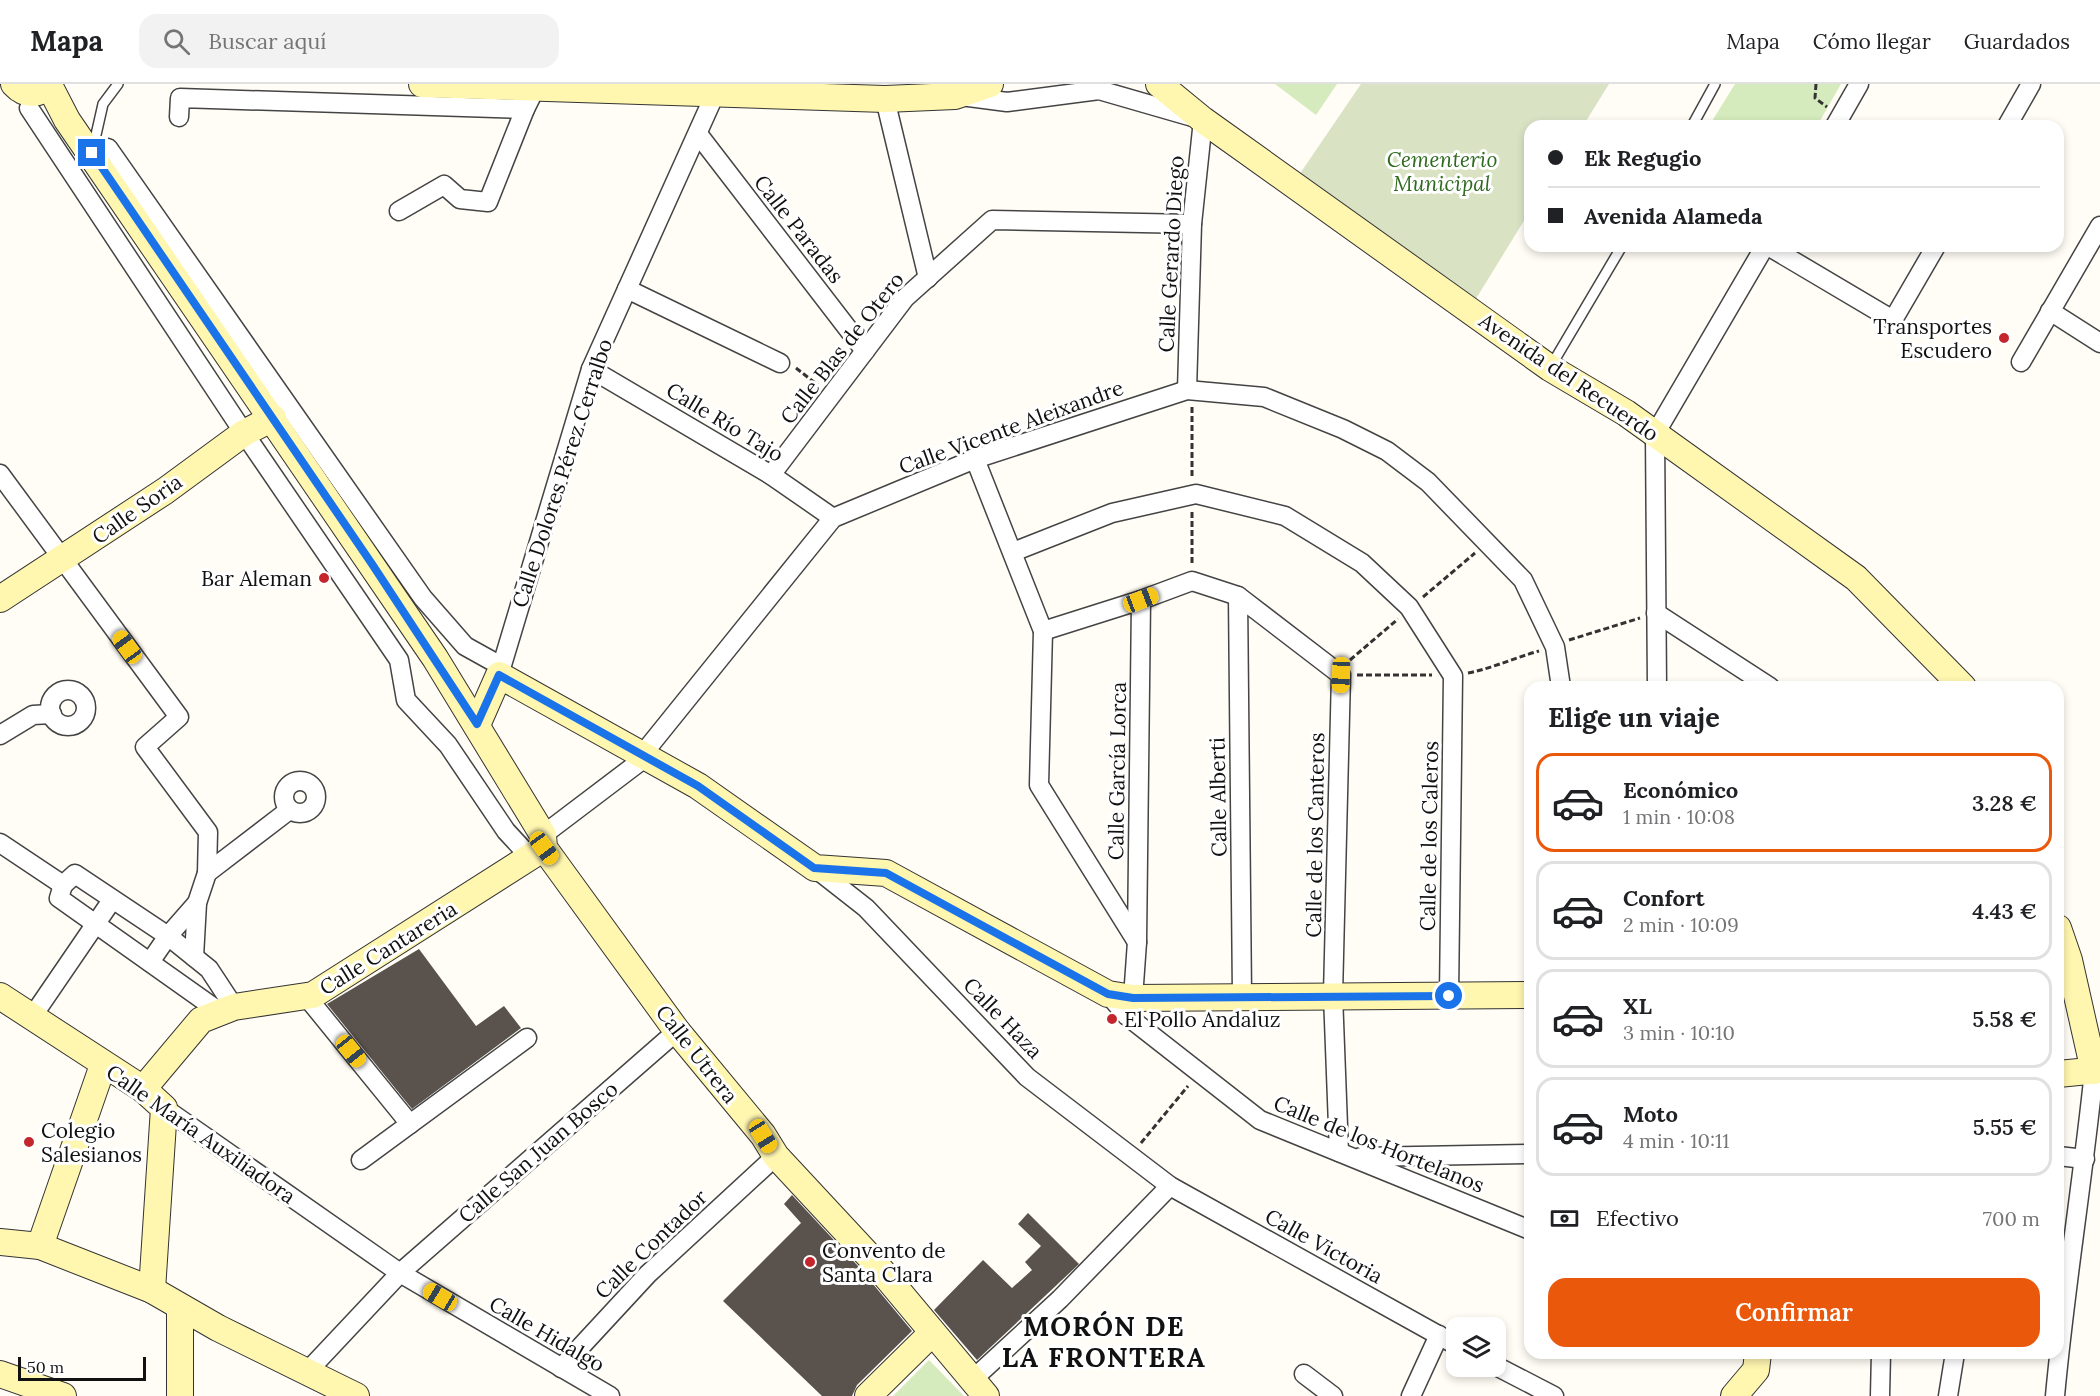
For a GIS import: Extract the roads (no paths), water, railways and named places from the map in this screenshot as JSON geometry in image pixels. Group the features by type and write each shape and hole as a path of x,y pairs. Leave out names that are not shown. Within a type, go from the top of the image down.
{"street":[{"path":"422,84 531,98"},
{"path":"179,117 180,98 531,98 716,89 885,99 965,90 990,84"},
{"name":"Avenida del Recuerdo","path":"1159,84 1203,120 1550,368 1626,413 1857,578 1957,681"},
{"path":"1839,120 1859,84"},
{"path":"2010,120 2031,84"},
{"name":"Calle Utrera","path":"29,89 100,151 273,418 477,724 539,847 676,1031 763,1136 776,1156 869,1256 979,1388"},
{"path":"29,89 244,433 399,660 406,700 448,745 506,831 539,847"},
{"name":"Calle Dolores Pérez Cerralbo","path":"477,724 500,671 591,369 698,134 716,89"},
{"path":"965,90 1007,102 1099,90 1203,120"},
{"path":"399,211 444,185 460,200 488,202 531,98"},
{"path":"885,99 928,278"},
{"name":"Calle Gerardo Diego","path":"1187,390 1192,224 1203,120"},
{"name":"Calle Paradas","path":"698,134 865,351"},
{"path":"100,151 423,598 465,646 500,671 698,786 814,868 886,873 1108,994 1133,998 1524,995"},
{"name":"Calle Blas de Otero","path":"771,475 905,298 992,220 1192,224"},
{"path":"2021,362 2100,226"},
{"path":"1657,681 1655,434 1762,252"},
{"path":"1776,252 1893,320 1933,252"},
{"path":"627,289 780,363"},
{"path":"2050,311 2100,344"},
{"name":"Calle Río Tajo","path":"591,369 771,475 833,518"},
{"path":"1187,390 1264,397 1343,429 1387,451 1428,482 1523,580 1554,646 1560,681"},
{"name":"Calle Vicente Aleixandre","path":"539,847 644,756 833,518 975,459 1187,390"},
{"name":"Calle Soria","path":"0,599 63,560 165,491 244,433 273,418"},
{"path":"975,459 1043,631 1039,785 1137,942"},
{"path":"0,474 179,717 145,747 208,832 207,873 197,903 194,957"},
{"name":"Calle de los Caleros","path":"1013,552 1112,513 1196,494 1285,516 1362,563 1409,607 1453,676 1449,996"},
{"path":"1043,631 1192,581 1238,596"},
{"name":"Calle de los Canteros","path":"1238,596 1341,675 1333,995 1346,1155"},
{"name":"Calle Alberti","path":"1238,596 1242,996"},
{"name":"Calle García Lorca","path":"1133,998 1137,942 1141,600"},
{"path":"1656,613 1761,681"},
{"path":"0,735 33,715 52,714"},
{"path":"207,873 288,811"},
{"path":"0,843 112,900 168,936 209,969 227,1010"},
{"name":"Calle Cantareria","path":"143,1089 201,1020 227,1010 314,995 539,847"},
{"name":"Calle Haza","path":"814,868 866,908 1027,1077 1170,1186"},
{"path":"69,880 59,898 150,962 227,1010"},
{"path":"32,1017 112,900"},
{"path":"150,962 168,936 197,903"},
{"path":"2064,945 2097,1070 2085,1159 2067,1226 2064,1262"},
{"name":"Calle de los Hortelanos","path":"1108,994 1127,1016 1260,1120 1524,1228"},
{"name":"Calle María Auxiliadora","path":"0,996 143,1089 164,1108 400,1273"},
{"path":"306,996 411,1124"},
{"name":"Calle San Juan Bosco","path":"306,1373 400,1273 676,1031"},
{"path":"361,1161 527,1038"},
{"path":"40,1246 103,1065"},
{"path":"2064,1073 2097,1070"},
{"path":"152,1290 164,1108"},
{"path":"1346,1155 1524,1154"},
{"name":"Calle Contador","path":"561,1368 648,1274 776,1156"},
{"path":"2064,1157 2085,1159"},
{"path":"979,1388 1060,1299 1170,1186"},
{"name":"Calle Victoria","path":"1170,1186 1446,1339"},
{"path":"0,1242 40,1246 152,1290 180,1309 356,1396"},
{"name":"Calle Hidalgo","path":"400,1273 610,1396"},
{"path":"180,1309 180,1396"},
{"path":"868,1396 932,1334"},
{"path":"1411,1396 1439,1335"},
{"path":"1734,1396 1756,1370 1757,1359"},
{"path":"1880,1396 1881,1359"},
{"path":"1948,1396 1954,1359"},
{"path":"2055,1396 2057,1359"},
{"path":"1506,1371 1554,1396"},
{"path":"0,1374 63,1396"},
{"path":"1304,1374 1333,1396"}],"lane":[{"path":"100,151 103,104 118,84"},
{"path":"1695,120 1715,84"},
{"path":"1550,368 1618,252"}],"place":[{"name":"Transportes Escudero","path":"2004,338"},
{"name":"Bar Aleman","path":"324,578"},
{"name":"El Pollo Andaluz","path":"1112,1019"},
{"name":"Colegio Salesianos","path":"29,1142"},
{"name":"Convento de Santa Clara","path":"810,1262"}],"district":[{"name":"MORÓN DE LA FRONTERA","path":"1104,1342"}],"park label":[{"name":"Cementerio Municipal","path":"1442,171"}]}
